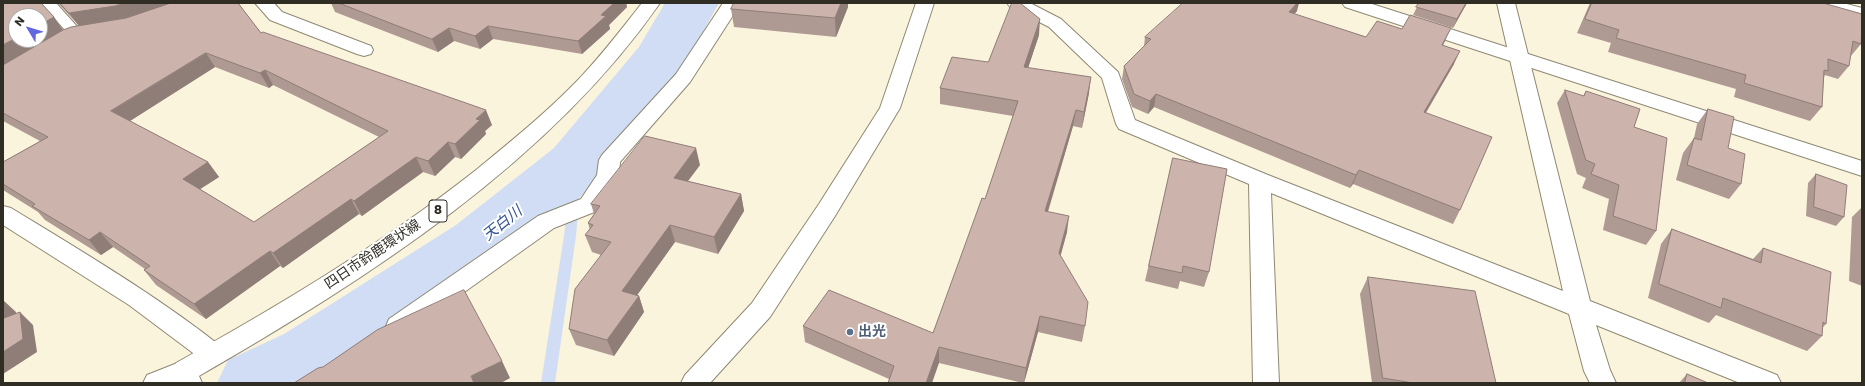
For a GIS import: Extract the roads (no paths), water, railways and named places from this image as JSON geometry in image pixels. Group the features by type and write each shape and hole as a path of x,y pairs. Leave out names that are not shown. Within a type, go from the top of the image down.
{"street":[{"path":"264,3 276,16 364,50"},
{"name":"四日市鈴鹿環状線","path":"156,383 187,377 214,355 287,313 344,276 439,210 535,132 592,77 651,3"},
{"path":"383,337 546,222 588,205 608,176 610,160 683,78 732,3"},
{"path":"694,383 761,310 827,210 890,108 925,3"},
{"path":"1016,3 1055,23 1111,76 1126,124 1260,180 1768,383"},
{"path":"1351,3 1862,169"},
{"path":"1506,3 1579,307 1597,371 1603,383"},
{"path":"1823,3 1862,14"},
{"path":"59,43 84,34"},
{"path":"1260,180 1266,383"},
{"path":"3,214 75,258 189,335 214,355"}],"lane":[{"path":"48,3 84,34"}],"waterway":[{"name":"天白川","path":"256,383 311,356 480,243 577,164 662,55 692,3"},
{"path":"548,383 570,236 577,164"}],"place":[{"name":"出光","path":"850,332"}]}
